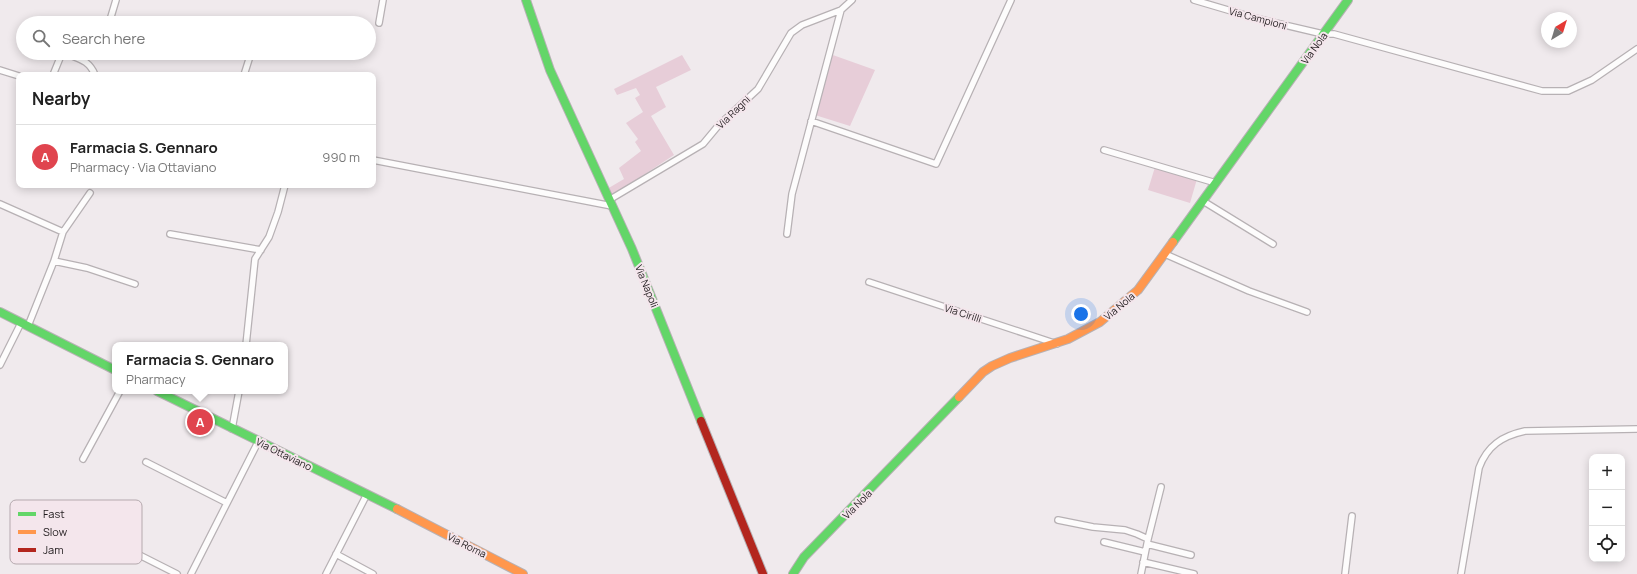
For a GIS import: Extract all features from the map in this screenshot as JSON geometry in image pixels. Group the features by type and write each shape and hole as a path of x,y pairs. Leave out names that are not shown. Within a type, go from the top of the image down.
{"street":[{"path":"111,16 116,0"},
{"path":"379,23 383,0"},
{"name":"Via Napoli","path":"526,0 550,70 644,279 763,574"},
{"name":"Via Ragni","path":"611,203 703,144 718,126 758,89 791,32 802,25 841,10 852,0"},
{"path":"811,121 936,164 1011,0"},
{"name":"Via Campioni","path":"1194,0 1255,18 1323,34 1334,34 1542,91 1568,91 1592,80 1637,49"},
{"name":"Via Nola","path":"793,574 804,557 859,502 983,372 1005,359 1057,344 1092,328 1114,312 1138,290 1348,0"},
{"path":"788,234 792,194 841,10"},
{"path":"54,72 60,60"},
{"path":"81,60 92,66 94,72"},
{"path":"245,72 249,60"},
{"path":"0,70 16,75"},
{"path":"1104,150 1216,183"},
{"path":"376,161 611,203"},
{"path":"246,342 252,272 255,259 269,237 284,188"},
{"path":"0,365 24,324 54,261 63,232 90,193"},
{"path":"1203,201 1273,244"},
{"path":"0,204 63,232"},
{"path":"170,234 261,250"},
{"path":"1165,254 1249,291 1307,312"},
{"path":"54,261 87,268 135,284"},
{"name":"Via Cirilli","path":"870,282 1057,344"},
{"path":"0,312 112,368"},
{"path":"83,459 118,394"},
{"name":"Via Ottaviano","path":"163,394 411,516"},
{"path":"232,429 238,394"},
{"path":"1461,574 1479,468 1484,455 1493,446 1511,434 1525,431 1637,429"},
{"path":"191,574 258,442"},
{"path":"146,462 227,503"},
{"path":"1141,574 1147,542 1161,487"},
{"path":"326,574 367,494"},
{"name":"Via Roma","path":"411,516 523,574"},
{"path":"1345,574 1352,516"},
{"path":"1058,520 1093,527 1125,530 1137,534 1147,542 1191,555"},
{"path":"1104,542 1145,552"},
{"path":"336,554 373,574"},
{"path":"142,556 177,574"},
{"path":"1143,562 1194,574"}],"shaded area":[{"path":"830,54 875,70 850,126 815,115"},
{"path":"682,55 691,70 656,87 666,107 651,116 674,155 610,197 607,189 624,179 619,168 641,151 635,142 638,139 626,123 643,112 635,98 640,95 636,88 617,95 614,89"},
{"path":"1155,167 1197,179 1190,203 1148,190"}],"traffic: fast":[{"path":"526,0 550,70 632,249 701,421"},
{"path":"1173,242 1348,0"},
{"path":"0,312 112,368"},
{"path":"163,394 397,509"},
{"path":"793,574 804,557 959,397"}],"traffic: slow":[{"path":"959,397 983,372 992,366 1010,358 1068,339 1100,322 1138,290 1173,242"},
{"path":"397,509 523,574"}],"traffic: jam":[{"path":"701,421 763,574"}],"place":[{"name":"Farmacia S. Gennaro","path":"200,422"}]}
